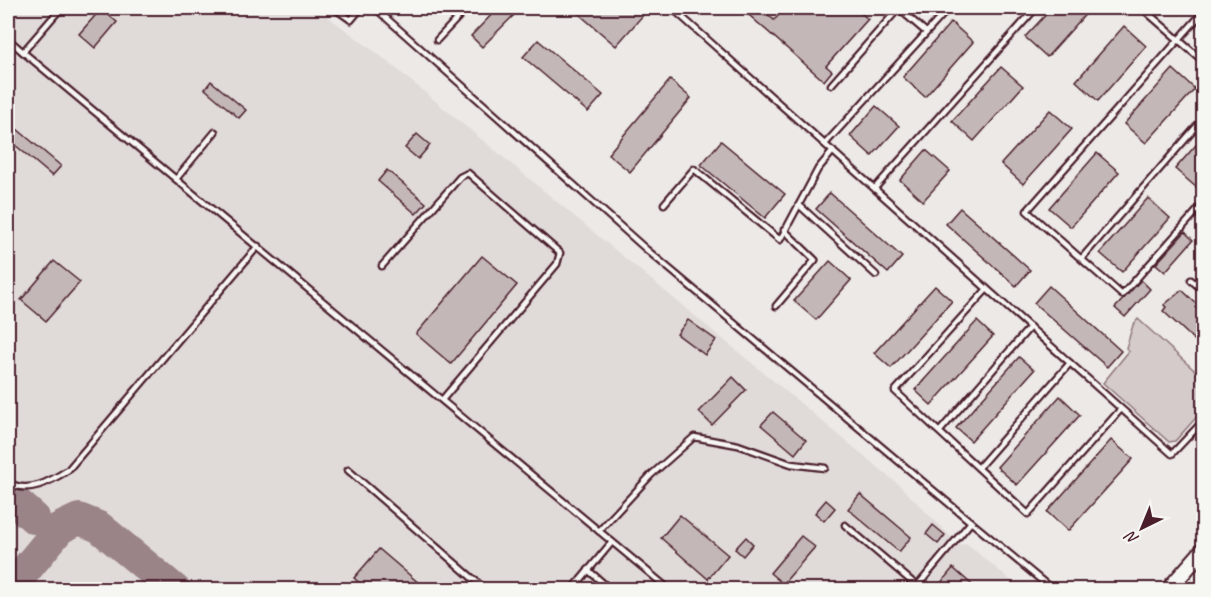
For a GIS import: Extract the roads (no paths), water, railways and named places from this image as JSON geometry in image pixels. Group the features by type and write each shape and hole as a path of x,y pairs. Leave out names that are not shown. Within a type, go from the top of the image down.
{"main road":[{"path":"1168,590 1203,549"}],"lane":[{"path":"23,52 61,8"},
{"path":"334,8 351,20 362,8"},
{"path":"375,8 647,250 1053,590"},
{"path":"436,40 467,8"},
{"path":"672,8 1172,454 1203,420"},
{"path":"831,85 899,8 926,32"},
{"path":"825,144 949,8"},
{"path":"875,188 1036,8"},
{"path":"1142,8 1203,62"},
{"path":"1203,11 1027,211 1122,295 1203,203"},
{"path":"8,39 670,590"},
{"path":"1082,258 1203,118"},
{"path":"176,178 215,132"},
{"path":"663,204 694,168 780,240 818,169 833,151"},
{"path":"382,266 460,177 468,173 560,253 557,264 442,400"},
{"path":"799,205 876,275"},
{"path":"776,306 815,260 784,230"},
{"path":"8,482 21,488 31,487 56,478 68,470 258,246"},
{"path":"1191,280 1203,291"},
{"path":"987,289 895,391 1028,514 1121,409"},
{"path":"940,431 1030,327"},
{"path":"979,467 1070,363"},
{"path":"599,531 651,475 694,437 746,447 791,464 825,468"},
{"path":"348,470 486,590"},
{"path":"845,525 915,588 971,522"},
{"path":"572,590 612,542"},
{"path":"588,570 611,590"}]}
